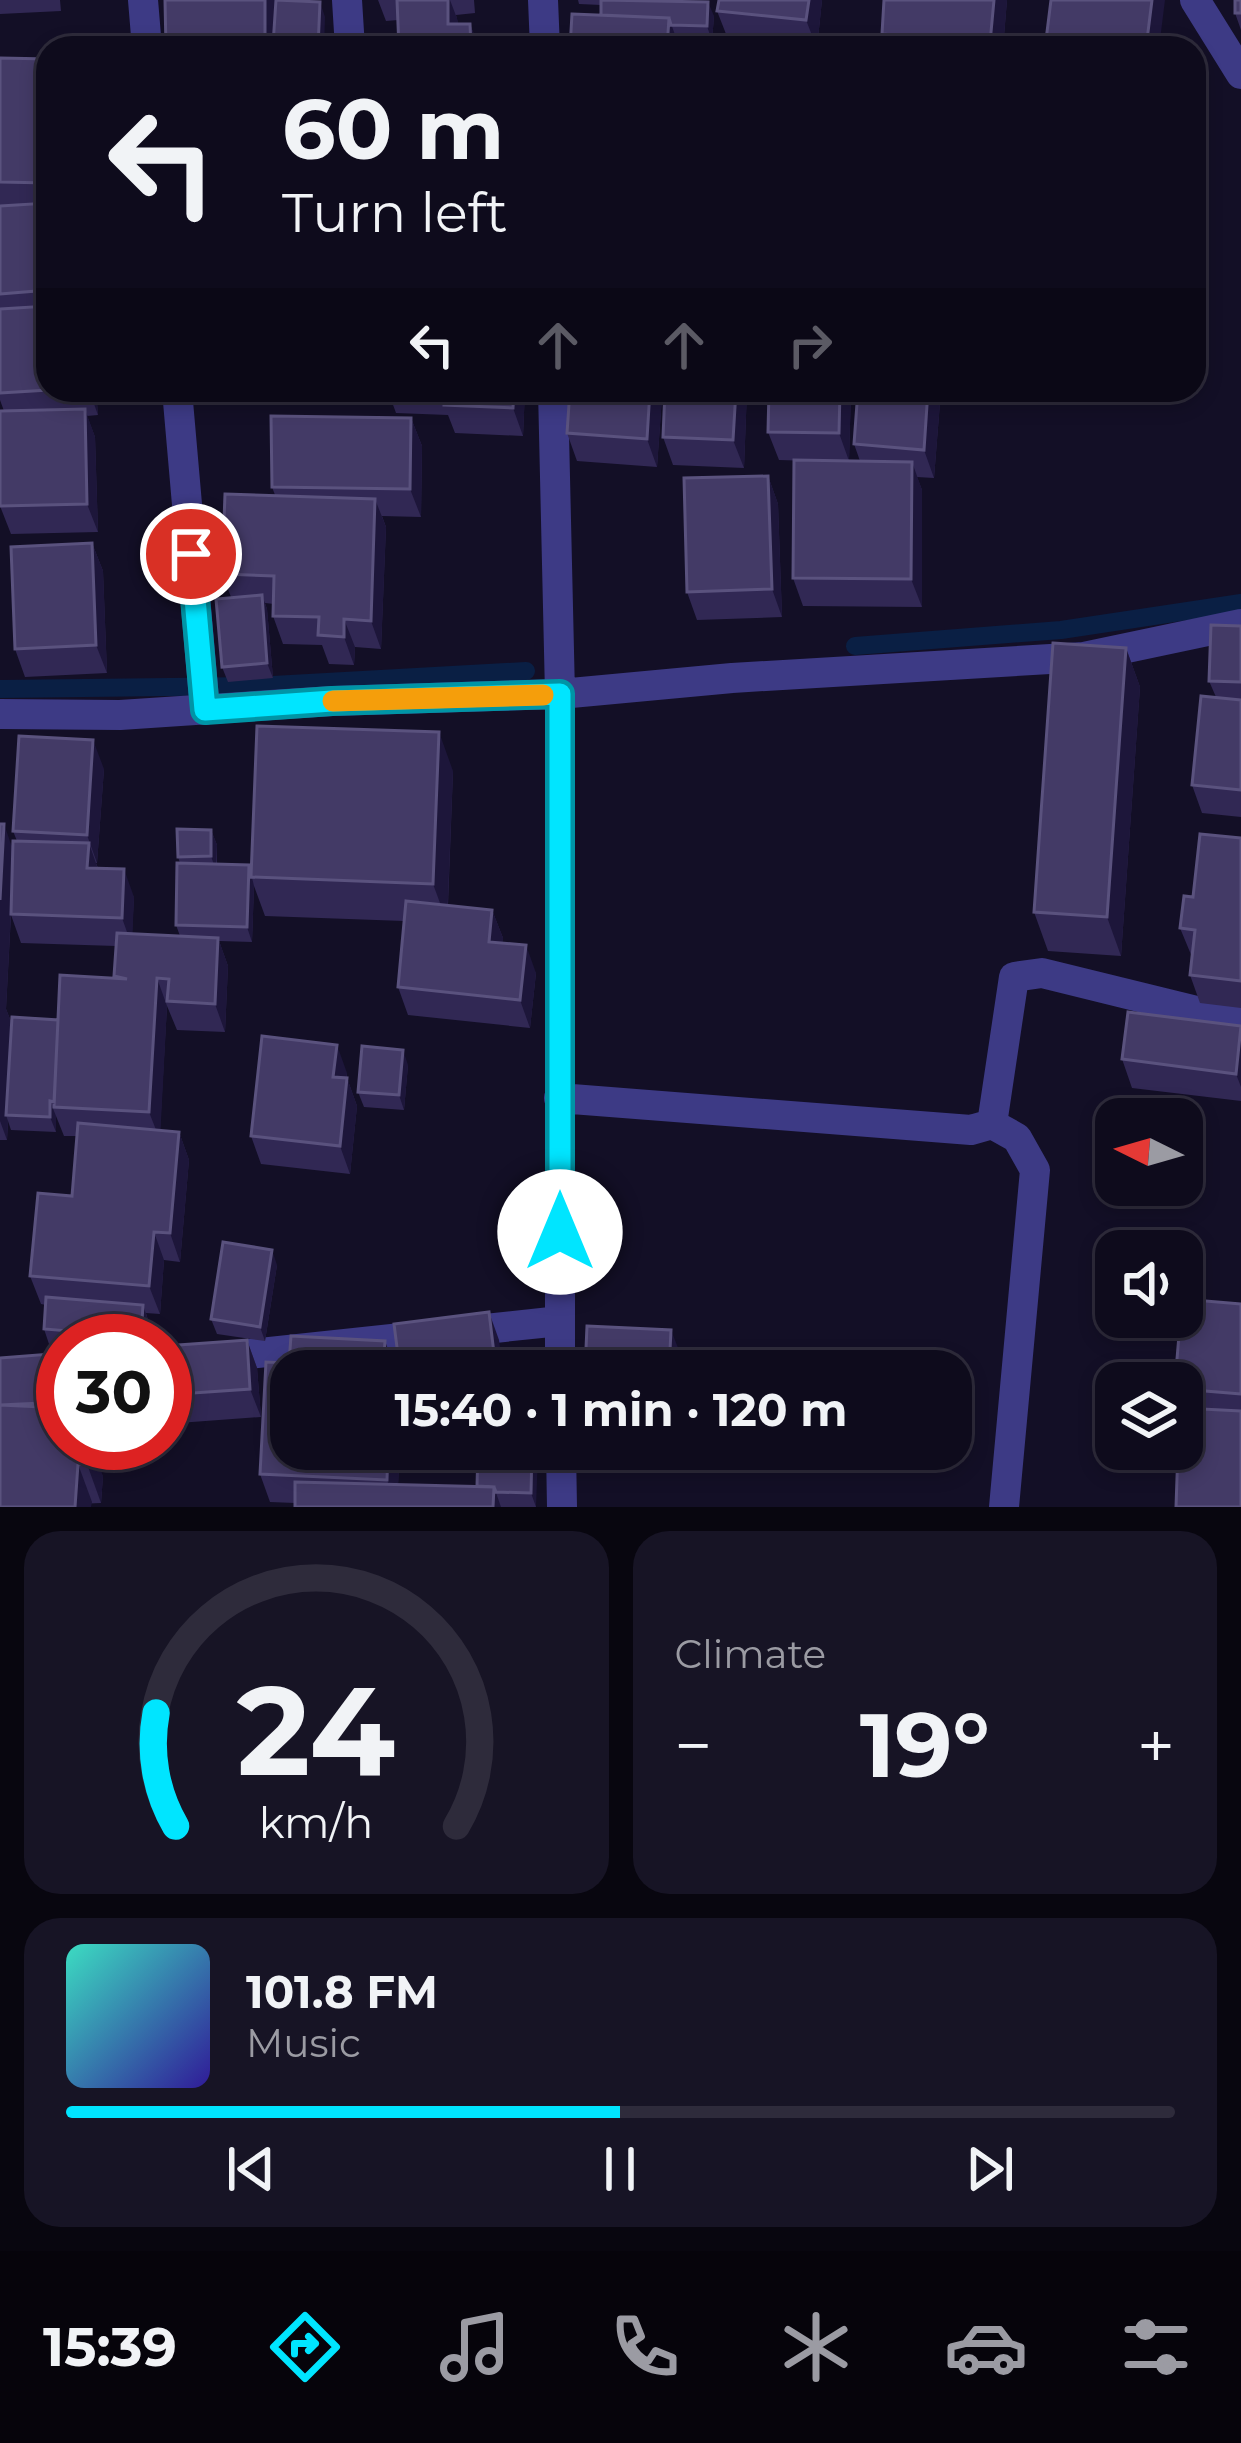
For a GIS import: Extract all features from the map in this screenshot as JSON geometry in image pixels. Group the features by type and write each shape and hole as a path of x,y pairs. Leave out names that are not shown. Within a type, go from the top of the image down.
{"street":[{"path":"143,0 146,36"},
{"path":"347,0 349,36"},
{"path":"543,0 544,36"},
{"path":"1195,0 1241,74"},
{"path":"178,402 203,695"},
{"path":"553,402 560,694 560,1350"},
{"path":"0,714 120,715 203,695 332,701 560,694 732,678 1084,657 1241,624"},
{"path":"992,1124 1015,977 1042,973 1241,1022"},
{"path":"559,1098 971,1130 992,1124 1018,1138 1035,1170 1004,1507"},
{"path":"192,1360 560,1321"},
{"path":"561,1470 562,1507"}],"building":[{"path":"165,0 265,0 265,36 166,36"},
{"path":"276,0 320,2 319,36 274,36"},
{"path":"397,0 448,0 448,24 470,24 470,36 398,36"},
{"path":"601,0 708,2 707,26 671,25 669,18 601,15"},
{"path":"719,0 809,0 806,20 717,11"},
{"path":"884,0 994,0 991,36 882,34"},
{"path":"1051,0 1152,0 1148,36 1046,36"},
{"path":"572,14 669,18 668,36 571,36"},
{"path":"0,58 36,59 36,183 0,182"},
{"path":"36,204 36,291 0,294 0,206"},
{"path":"36,307 36,391 0,393 0,309"},
{"path":"444,402 513,402 513,408"},
{"path":"569,402 649,402 647,439 567,433"},
{"path":"664,402 735,402 733,440 663,437"},
{"path":"769,402 840,402 839,433 768,432"},
{"path":"857,402 927,402 924,450 854,444"},
{"path":"85,409 87,504 0,506 0,411"},
{"path":"271,416 411,418 410,489 272,487"},
{"path":"794,460 912,462 911,579 793,578"},
{"path":"768,476 772,589 687,592 684,478"},
{"path":"225,494 375,499 371,621 344,619 344,637 318,635 319,617 273,616 274,576 222,574"},
{"path":"92,543 96,645 15,649 11,547"},
{"path":"262,595 267,663 222,667 216,599"},
{"path":"1211,625 1241,626 1241,682 1209,681"},
{"path":"1053,643 1126,648 1107,917 1034,912"},
{"path":"1201,696 1241,700 1241,790 1192,785"},
{"path":"257,726 439,732 433,884 251,877"},
{"path":"19,736 93,740 87,835 13,831"},
{"path":"0,824 4,824 0,900"},
{"path":"177,829 211,830 211,856 178,857"},
{"path":"1200,834 1241,838 1241,981 1190,975 1195,930 1180,928 1184,896 1193,897"},
{"path":"13,841 89,843 87,868 124,869 122,918 11,914"},
{"path":"177,863 249,865 247,927 176,925"},
{"path":"406,901 492,910 489,942 526,945 520,1000 398,987"},
{"path":"117,933 218,938 215,1004 167,1001 169,979 157,978 149,1112 54,1107 60,975 127,979 114,976"},
{"path":"1128,1012 1241,1026 1236,1074 1122,1059"},
{"path":"12,1017 58,1020 50,1117 6,1115"},
{"path":"262,1036 337,1045 333,1077 347,1078 340,1146 251,1136"},
{"path":"362,1046 403,1050 399,1095 358,1092"},
{"path":"78,1123 179,1132 170,1233 154,1232 149,1286 30,1276 38,1193 72,1196"},
{"path":"223,1242 272,1250 260,1327 211,1319"},
{"path":"46,1297 143,1305 142,1314 45,1314"},
{"path":"1203,1301 1241,1304 1241,1394 1203,1391 1203,1362 1177,1362 1179,1338 1203,1338"},
{"path":"489,1312 494,1350 397,1350 394,1324"},
{"path":"587,1326 671,1330 670,1350 586,1350"},
{"path":"291,1336 385,1341 384,1350 290,1350"},
{"path":"247,1340 250,1389 192,1393 192,1344"},
{"path":"36,1355 36,1403 0,1405 0,1358"},
{"path":"266,1362 270,1362 270,1470 387,1470 387,1480 260,1474"},
{"path":"0,1405 36,1407 36,1470 78,1470 75,1507 0,1507"},
{"path":"1203,1409 1241,1411 1241,1507 1176,1507 1177,1470 1203,1470"},
{"path":"477,1470 532,1470 531,1493 477,1486"},
{"path":"295,1482 494,1487 493,1507 295,1507"}],"waterway":[{"path":"855,646 1061,630 1241,603"},
{"path":"0,689 255,686 526,671"}],"slow traffic":[{"path":"333,701 543,695"}],"route":[{"path":"191,554 205,710 560,694 560,1232"}]}
